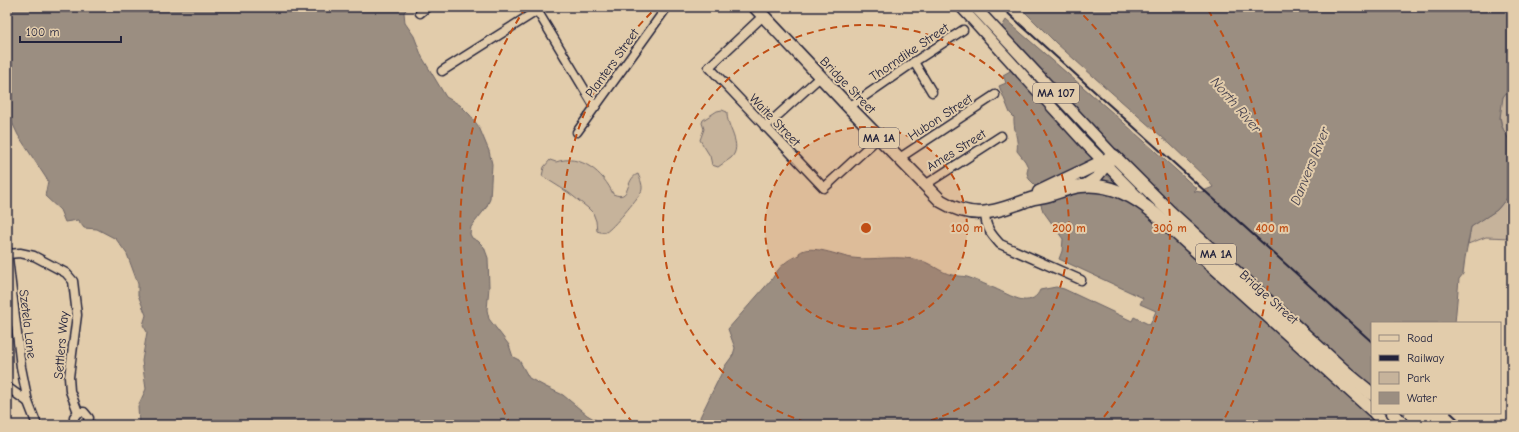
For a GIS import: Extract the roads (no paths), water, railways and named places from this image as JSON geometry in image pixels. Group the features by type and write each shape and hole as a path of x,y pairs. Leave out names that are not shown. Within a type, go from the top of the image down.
{"highway":[{"name":"Bridge Street","path":"759,11 820,77 941,201 950,206 969,212 984,212 1001,210 1030,199 1083,186 1100,187 1117,191 1136,199 1148,208 1318,354"},
{"name":"Bridge Street","path":"1030,199 1047,188 1109,161 1170,212 1318,354"},
{"name":"MA 1A","path":"1318,354 1371,393"},
{"name":"MA 1A","path":"1318,354 1371,409"},
{"path":"1376,414 1386,425"},
{"path":"1394,414 1403,425"}],"main road":[{"name":"MA 107","path":"961,7 989,38 1109,161"},
{"name":"MA 107","path":"975,7 1148,208"},
{"name":"Bridge Street","path":"1083,186 1097,177 1109,161"}],"street":[{"path":"420,13 426,7"},
{"name":"Planters Street","path":"577,132 667,7"},
{"path":"442,71 538,8 595,107"},
{"name":"Waite Street","path":"759,11 710,67 765,127 824,188 879,137"},
{"name":"Thorndike Street","path":"849,107 963,30"},
{"path":"914,62 932,92"},
{"path":"765,127 820,77"},
{"name":"Hubon Street","path":"898,158 995,95"},
{"name":"Ames Street","path":"924,185 1001,136"},
{"path":"984,212 990,234 1000,244 1081,280"},
{"name":"Szetela Lane","path":"7,252 20,359 28,402 38,425"},
{"name":"Settlers Way","path":"7,252 34,256 66,273 73,281 77,315 68,377 70,391 78,412"},
{"path":"7,387 28,402"},
{"name":"Settlers Way","path":"77,425 74,423 74,417 78,412"},
{"name":"Settlers Way","path":"78,412 84,412 89,418 87,425"}],"water":[{"path":"7,7 409,7 404,12 405,23 414,36 422,57 446,97 460,105 479,127 489,151 492,164 490,199 486,208 471,227 470,234 472,238 484,247 488,258 489,287 487,310 489,319 509,345 513,357 519,360 529,378 563,395 601,425 139,425 138,406 146,389 142,361 147,332 143,325 146,315 138,295 138,284 127,254 116,239 97,229 84,228 78,220 65,222 60,210 45,196 48,181 18,135 7,112"},
{"path":"1020,7 1512,7 1512,85 1503,97 1500,118 1502,127 1512,145 1512,192 1497,210 1471,227 1463,274 1459,279 1455,322 1371,322 1371,414 1405,414 1401,425 701,425 700,417 725,366 733,355 735,348 728,329 772,279 780,267 804,250 810,249 825,251 860,259 904,258 922,261 948,274 967,277 1010,296 1023,300 1033,298 1040,290 1056,287 1064,289 1132,321 1134,317 1150,325 1156,311 1140,304 1143,298 1059,259 1062,251 1063,239 1043,211 1034,184 1029,179 1027,173 1028,167 1017,151 1014,117 1010,113 999,86 1006,83 1003,75 1010,71 1002,27 1006,20 1197,189 1194,191 1201,192 1213,187 1207,179 1170,144 1056,43"}],"railway":[{"path":"1001,7 1371,341"},
{"path":"1452,414 1464,425"}],"water label":[{"name":"North River","path":"1236,105"},
{"name":"Danvers River","path":"1310,166"}]}
